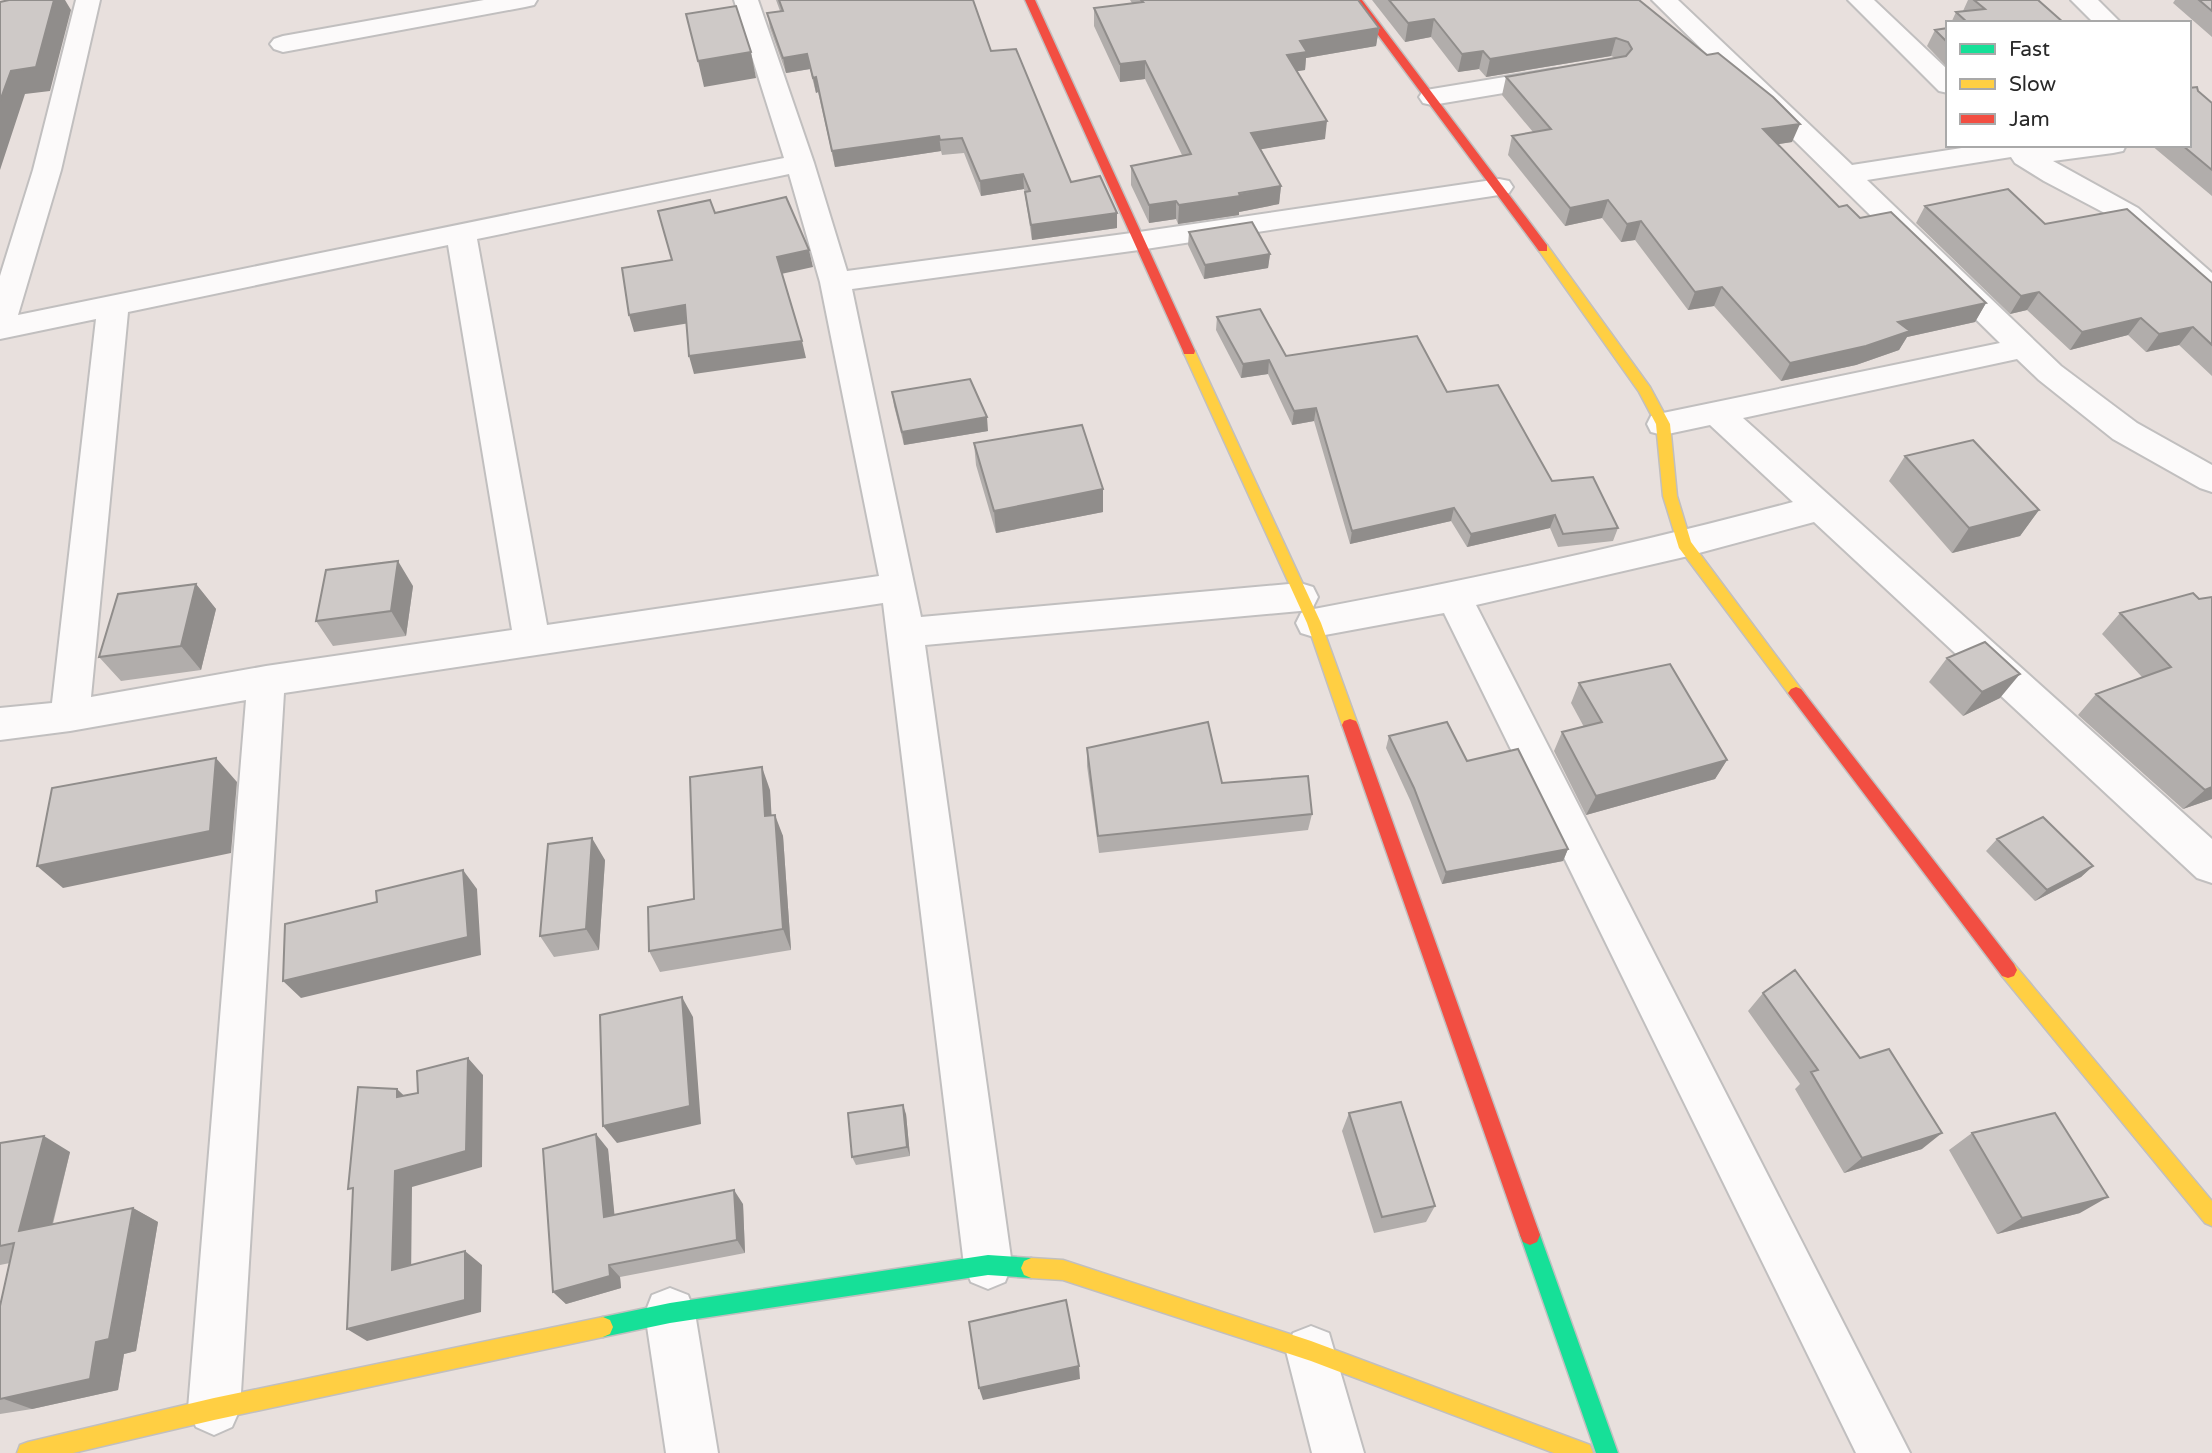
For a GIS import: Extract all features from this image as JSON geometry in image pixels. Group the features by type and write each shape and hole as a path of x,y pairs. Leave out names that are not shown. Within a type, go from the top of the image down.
{"street":[{"path":"88,0 47,170 0,327 113,306 800,163"},
{"path":"283,44 526,0"},
{"path":"747,0 835,282 899,587 988,1265"},
{"path":"1030,0 1307,610 1608,1453"},
{"path":"1357,0 1632,368 1663,424 1670,496 1684,544 1987,945 2212,1216"},
{"path":"1664,0 2023,348 2076,394 2125,431 2212,480"},
{"path":"1860,0 1946,83"},
{"path":"2083,0 2107,21"},
{"path":"1432,97 1583,72"},
{"path":"1844,175 2018,150 2075,147"},
{"path":"2018,150 2068,184 2128,214 2212,289"},
{"path":"835,282 1139,242 1499,187"},
{"path":"461,233 532,642"},
{"path":"70,716 113,306"},
{"path":"1663,424 2023,348"},
{"path":"1718,414 2212,865"},
{"path":"907,632 1307,610 1454,597 1684,544 1819,508"},
{"path":"0,724 70,716 266,681 899,587"},
{"path":"1454,597 1884,1453"},
{"path":"185,1427 266,681"},
{"path":"28,1453 185,1427 670,1313 988,1265 1063,1270 1311,1351 1582,1453"},
{"path":"670,1313 692,1453"},
{"path":"1311,1351 1338,1453"}],"building":[{"path":"54,0 36,67 11,71 0,101 0,2"},
{"path":"779,0 973,0 991,51 1016,49 1071,182 1100,176 1117,213 1031,225 1025,192 1030,191 1023,174 980,181 962,138 940,140 939,136 832,151 816,77 813,78 807,54 783,58 767,13 783,11"},
{"path":"1141,0 1358,0 1379,28 1300,41 1307,52 1287,55 1327,121 1251,133 1281,186 1239,193 1240,196 1179,205 1176,201 1149,205 1131,166 1191,154 1145,61 1120,64 1094,8 1143,2"},
{"path":"1389,0 1639,0 1707,55 1718,53 1773,97 1800,124 1763,129 1839,207 1847,205 1860,218 1891,212 1986,303 1898,322 1910,331 1866,346 1790,363 1722,287 1695,292 1641,221 1627,224 1608,200 1570,208 1512,136 1551,129 1506,77 1626,56 1632,49 1628,42 1616,38 1490,59 1483,51 1462,54 1434,19 1408,23"},
{"path":"1974,0 2038,0 2062,21 1966,21 1956,12 1985,9"},
{"path":"2199,0 2212,0 2212,11"},
{"path":"736,6 751,52 698,61 686,14"},
{"path":"1946,28 1946,41 1935,30"},
{"path":"2197,87 2212,103 2212,170 2184,147 2191,147 2191,88"},
{"path":"2008,189 2045,224 2127,209 2212,283 2212,345 2193,327 2159,334 2141,318 2082,332 2039,292 2021,296 1925,206"},
{"path":"786,197 809,250 777,257 802,341 689,356 685,305 629,315 622,268 672,260 658,211 710,200 715,213"},
{"path":"1252,222 1270,254 1205,265 1189,232"},
{"path":"1260,309 1286,356 1417,336 1447,392 1498,385 1552,481 1593,477 1618,528 1563,534 1555,515 1471,534 1454,508 1352,531 1316,408 1294,411 1269,360 1243,364 1217,317"},
{"path":"970,379 987,417 902,432 892,392"},
{"path":"1082,425 1103,489 994,511 974,443"},
{"path":"1973,440 2039,510 1969,528 1905,456"},
{"path":"398,561 391,611 316,621 326,570"},
{"path":"196,584 181,646 99,657 118,594"},
{"path":"2193,593 2199,599 2212,597 2212,787 2205,790 2096,694 2171,667 2120,613"},
{"path":"1985,642 2020,674 1982,692 1947,658"},
{"path":"1670,664 1727,760 1596,796 1562,732 1602,722 1579,683"},
{"path":"1208,722 1222,783 1308,776 1312,814 1098,836 1087,748"},
{"path":"1447,722 1467,761 1518,749 1568,849 1446,872 1414,788 1389,736"},
{"path":"216,758 210,831 37,866 52,788"},
{"path":"762,767 765,816 775,815 783,929 649,951 648,907 694,899 690,777"},
{"path":"2043,817 2093,866 2047,890 1997,839"},
{"path":"592,838 586,929 540,936 548,844"},
{"path":"463,870 468,937 283,981 285,924 377,902 376,891"},
{"path":"1795,970 1860,1058 1889,1049 1942,1133 1862,1158 1811,1072 1818,1070 1763,993"},
{"path":"682,997 690,1106 603,1126 600,1015"},
{"path":"468,1058 466,1151 395,1171 392,1270 465,1251 465,1300 347,1329 353,1188 348,1189 358,1087 397,1089 397,1097 418,1093 417,1071"},
{"path":"1401,1102 1435,1206 1382,1217 1349,1113"},
{"path":"903,1105 907,1147 852,1157 848,1113"},
{"path":"2055,1113 2108,1197 2022,1218 1972,1133"},
{"path":"596,1134 604,1217 734,1190 737,1240 609,1265 610,1276 553,1292 543,1149"},
{"path":"44,1136 19,1231 133,1208 109,1339 96,1342 90,1379 0,1399 0,1306 14,1243 0,1246 0,1143"},
{"path":"1066,1300 1079,1366 979,1388 969,1322"}],"traffic: fast":[{"path":"1530,1235 1607,1453"},
{"path":"603,1327 670,1313 988,1265 1031,1268"}],"traffic: slow":[{"path":"1543,248 1645,390 1663,424 1670,496 1684,544 1796,693"},
{"path":"1189,351 1314,623 1350,725"},
{"path":"2008,970 2212,1216"},
{"path":"1031,1268 1063,1270 1311,1351 1582,1453"},
{"path":"28,1453 214,1409 603,1327"}],"traffic: jam":[{"path":"1030,0 1189,351"},
{"path":"1357,0 1543,248"},
{"path":"1796,693 2008,970"},
{"path":"1350,725 1530,1235"}]}
